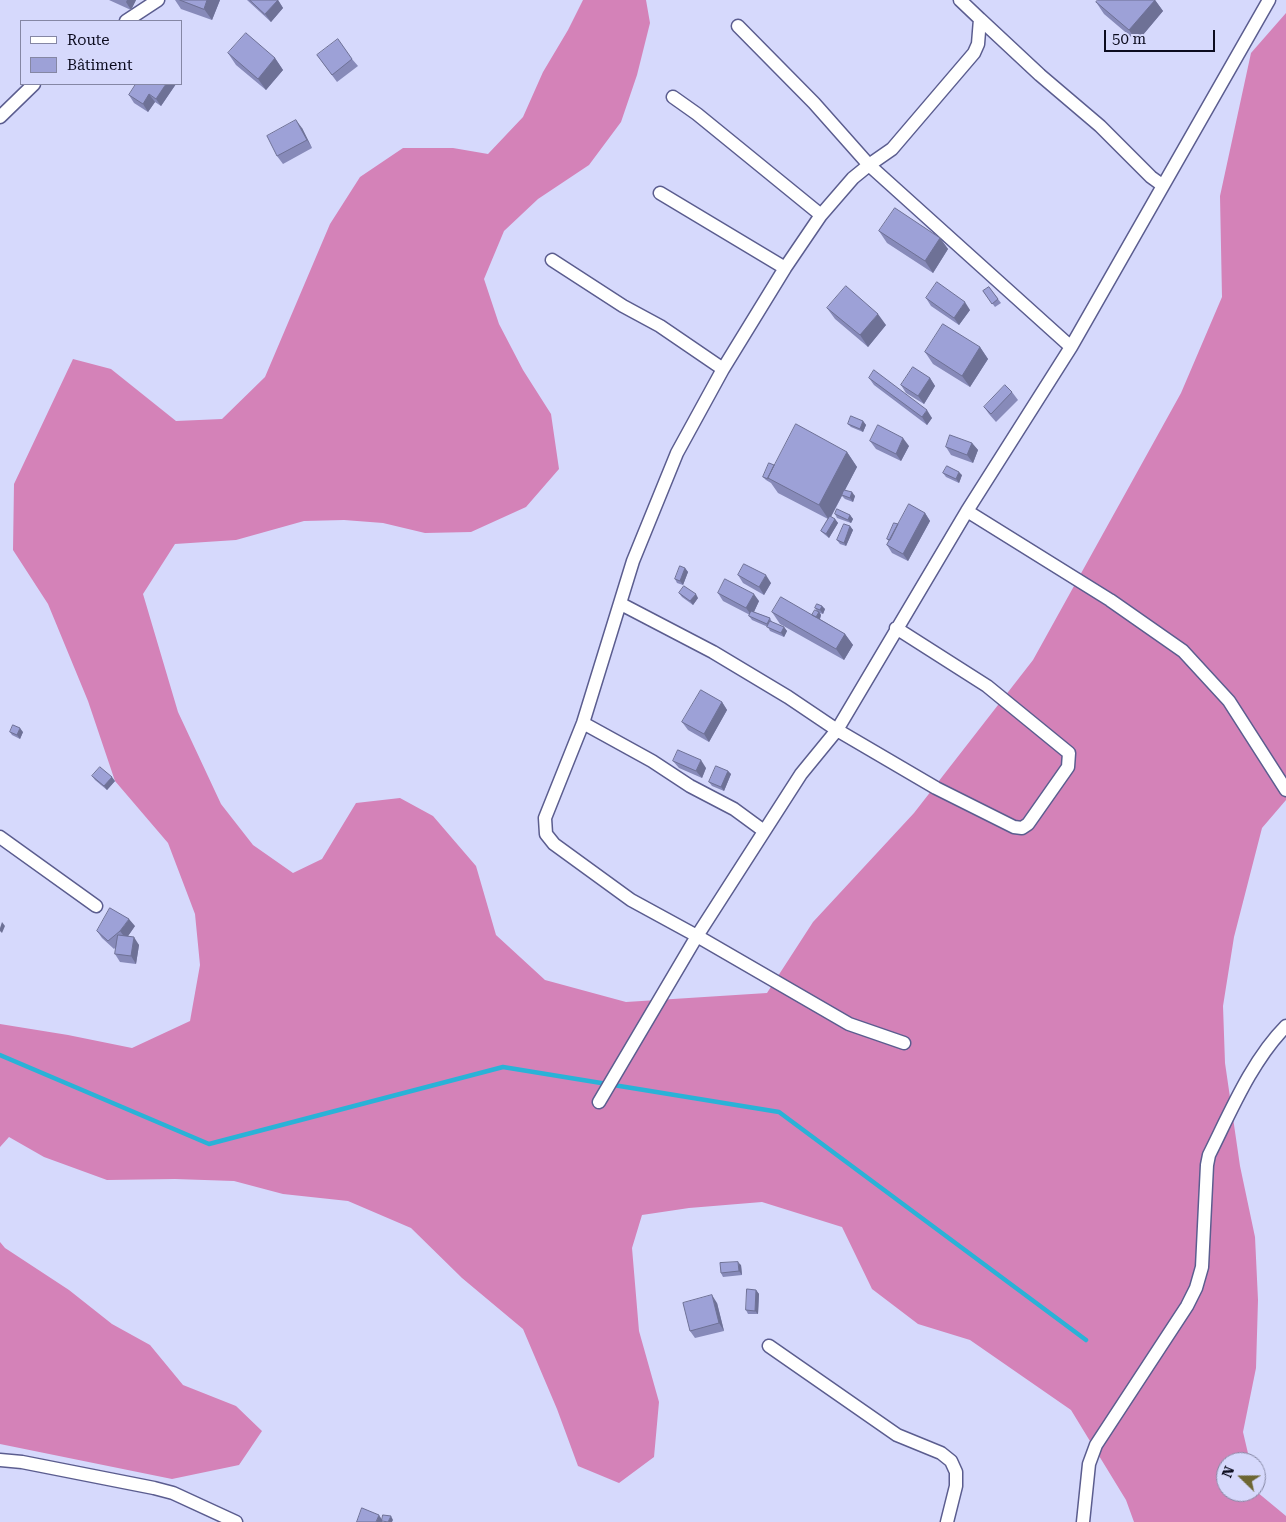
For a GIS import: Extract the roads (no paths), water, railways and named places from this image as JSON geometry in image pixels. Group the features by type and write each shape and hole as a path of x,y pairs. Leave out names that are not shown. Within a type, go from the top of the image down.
{"street":[{"path":"128,20 158,0"},
{"path":"960,0 1040,75 1100,126 1151,177 1162,185"},
{"path":"599,1102 696,936 802,774 836,730 967,511 1071,347 1268,0"},
{"path":"904,1043 849,1024 631,900 554,844 546,834 546,818 583,723 633,561 677,453 724,369 785,268 821,215 852,178 892,149 974,53 978,44 980,19"},
{"path":"738,26 814,103 869,165 1071,347"},
{"path":"0,118 33,85"},
{"path":"672,97 697,114 821,215"},
{"path":"660,193 785,268"},
{"path":"552,260 623,306 660,326 724,369"},
{"path":"967,511 1110,600 1183,651 1229,701 1286,790"},
{"path":"621,604 713,652 788,697 836,730 936,788 1014,827 1022,828 1028,824 1068,767 1069,752 987,686 896,628"},
{"path":"583,723 652,761 690,786 734,808 764,831"},
{"path":"0,837 96,906"},
{"path":"1083,1522 1089,1464 1096,1445 1187,1306 1196,1288 1202,1267 1209,1155 1241,1090 1276,1037 1286,1026"},
{"path":"769,1346 897,1435 941,1452 951,1460 956,1472 956,1486 947,1522"},
{"path":"0,1460 22,1462 174,1493 236,1522"}],"waterway":[{"path":"0,1055 209,1144 503,1067 779,1112 1086,1340"}]}
